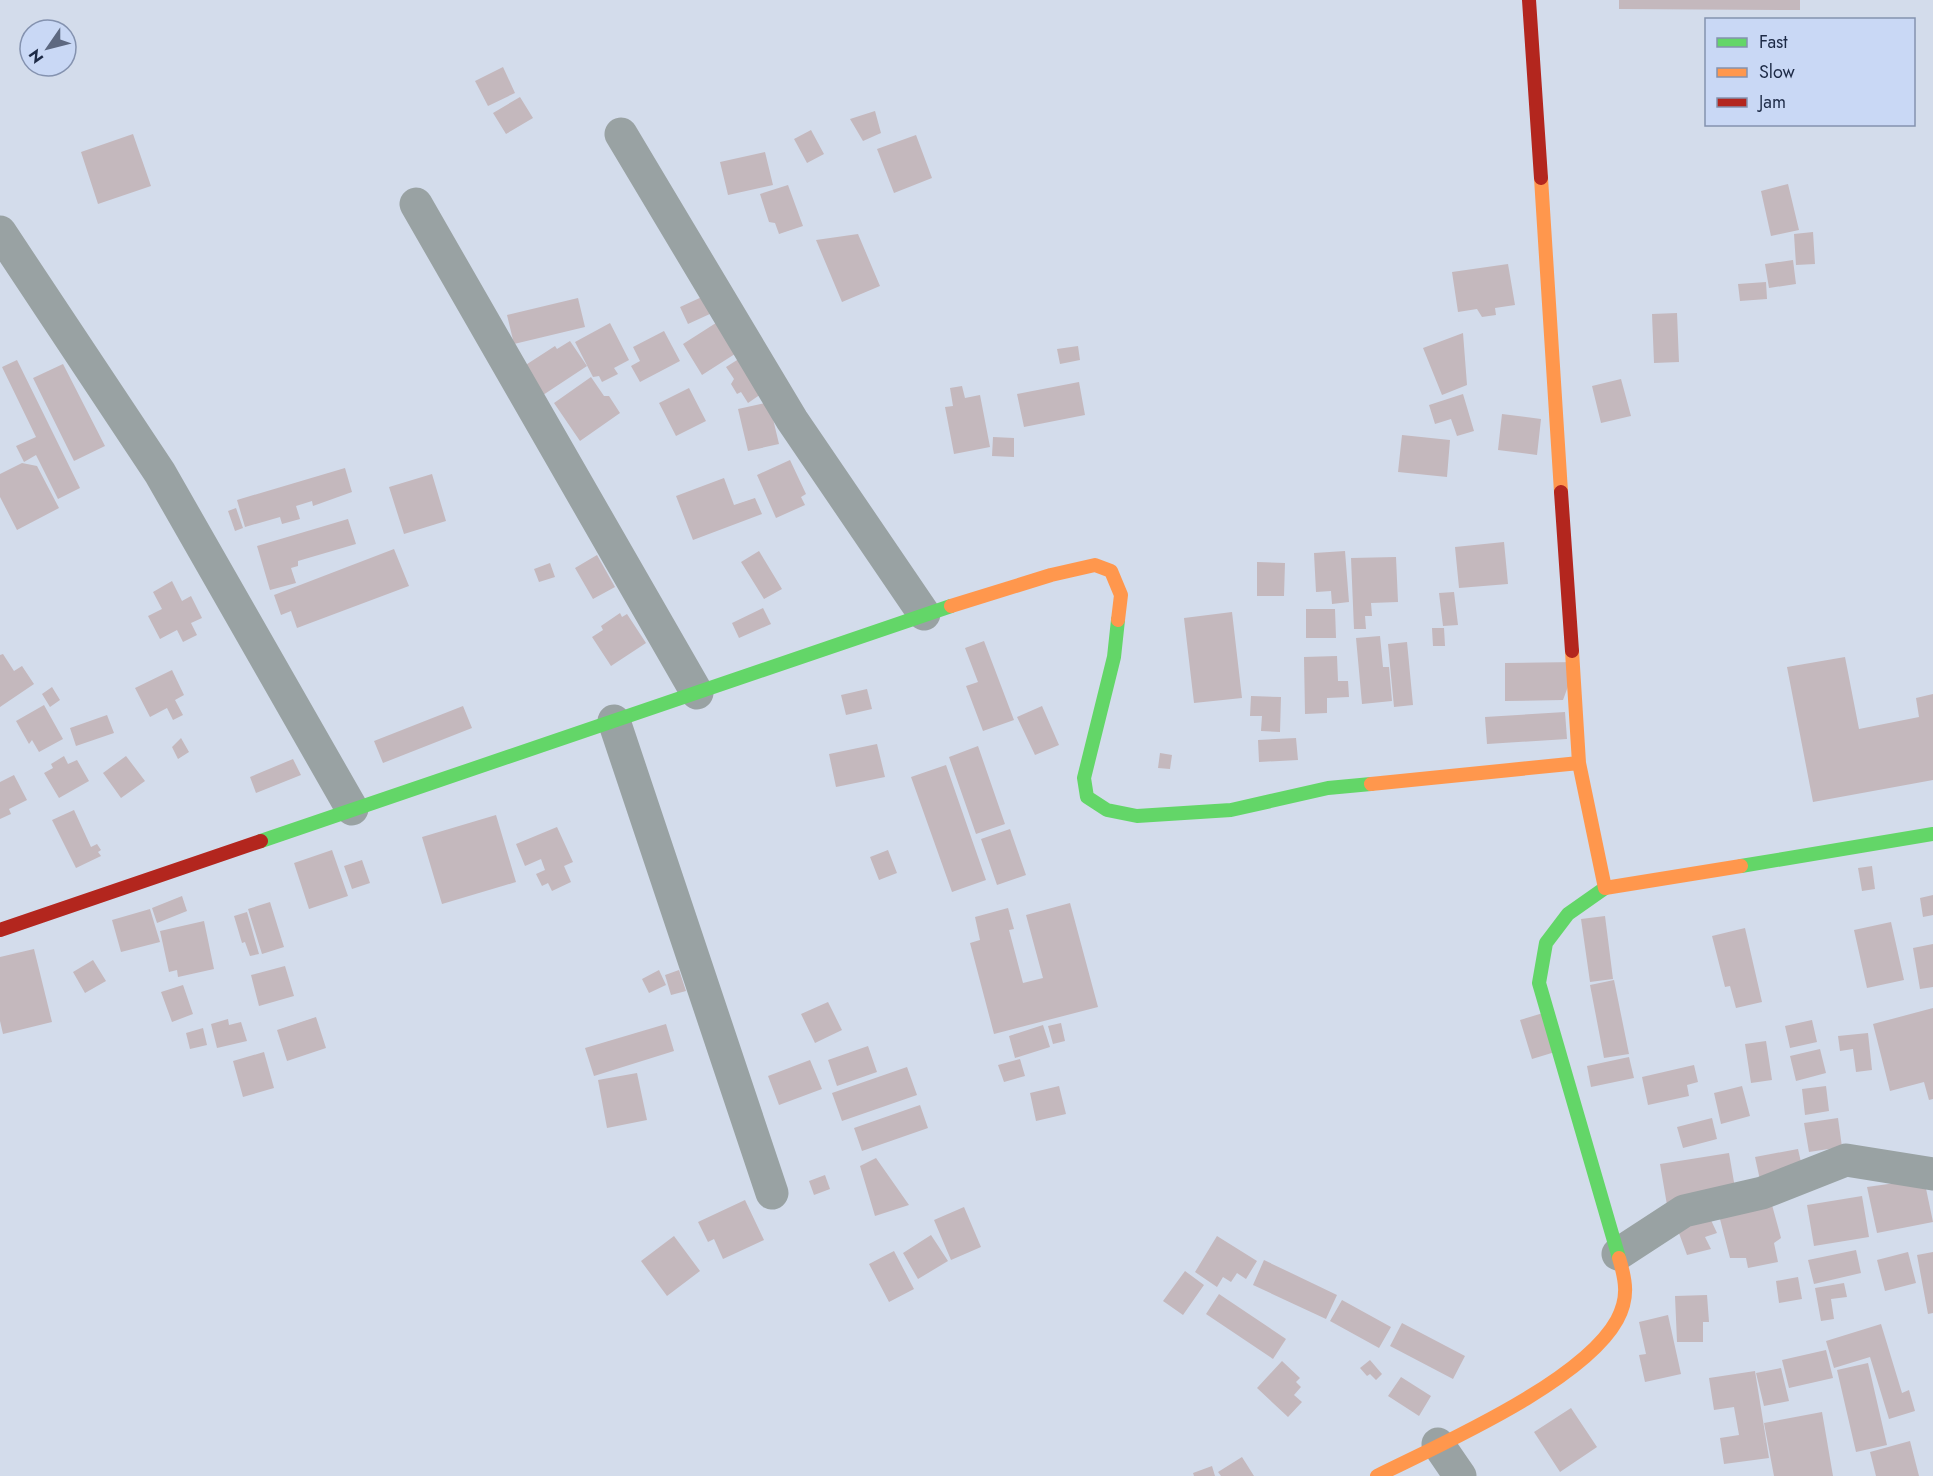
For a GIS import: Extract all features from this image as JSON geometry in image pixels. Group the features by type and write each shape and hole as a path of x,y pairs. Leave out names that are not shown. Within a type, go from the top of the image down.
{"street":[{"path":"1529,0 1579,763 1605,888"},
{"path":"621,134 792,420 924,614"},
{"path":"416,204 698,693"},
{"path":"0,232 160,473 352,808"},
{"path":"0,930 924,614 1051,575 1095,565 1111,571 1121,595 1114,657 1084,778 1087,797 1107,810 1137,816 1231,810 1328,788 1579,763"},
{"path":"614,721 772,1194"},
{"path":"1377,1476 1549,1384 1599,1343 1616,1321 1627,1284 1539,983 1546,943 1569,914 1605,888 1933,834"},
{"path":"1618,1254 1684,1211 1762,1192 1846,1160 1933,1174"},
{"path":"1437,1444 1460,1476"}],"building":[{"path":"1619,0 1800,0 1800,10 1619,9"},
{"path":"503,67 515,93 488,106 475,81"},
{"path":"520,97 533,118 506,134 493,113"},
{"path":"875,111 881,133 863,141 850,119"},
{"path":"811,130 824,154 807,163 794,139"},
{"path":"133,134 151,186 98,204 81,152"},
{"path":"916,135 932,178 894,193 877,149"},
{"path":"765,152 773,185 728,195 720,162"},
{"path":"1788,184 1799,230 1771,236 1761,191"},
{"path":"788,185 803,226 779,234 775,223 769,222 760,194"},
{"path":"1813,232 1815,264 1796,265 1794,234"},
{"path":"858,234 880,286 842,302 816,240"},
{"path":"1793,260 1796,284 1769,288 1765,264"},
{"path":"1508,264 1515,305 1495,308 1496,315 1482,317 1477,309 1458,312 1452,272"},
{"path":"1766,282 1767,299 1740,301 1738,284"},
{"path":"704,296 712,313 688,324 680,307"},
{"path":"578,298 585,327 514,344 507,315"},
{"path":"1677,313 1679,362 1654,363 1652,314"},
{"path":"719,321 738,352 702,375 683,344"},
{"path":"610,323 629,360 614,368 618,374 602,382 599,376 593,377 575,342"},
{"path":"664,331 680,361 640,382 631,366 640,361 633,347"},
{"path":"1463,333 1467,385 1442,395 1423,348"},
{"path":"570,341 587,366 540,397 521,368 555,346 557,349"},
{"path":"1078,346 1080,360 1060,364 1057,349"},
{"path":"745,355 767,390 748,403 741,392 737,394 731,384 734,379 726,367"},
{"path":"17,360 80,488 58,499 36,455 24,462 16,446 36,437 2,367"},
{"path":"63,364 105,446 74,461 33,378"},
{"path":"591,377 604,396 609,396 620,413 580,441 554,403"},
{"path":"1621,379 1631,416 1601,423 1592,386"},
{"path":"1079,382 1085,415 1024,427 1017,394"},
{"path":"962,386 965,398 980,395 990,447 954,454 945,407 953,406 950,388"},
{"path":"689,388 706,421 676,436 659,403"},
{"path":"1463,394 1474,431 1457,436 1451,419 1435,424 1429,405"},
{"path":"769,402 779,444 748,451 738,409"},
{"path":"1502,414 1541,419 1537,455 1498,450"},
{"path":"1402,435 1450,440 1447,477 1398,472"},
{"path":"993,437 1014,438 1014,457 992,456"},
{"path":"790,460 806,494 801,497 805,505 776,518 757,475"},
{"path":"22,463 37,466 59,508 17,530 0,497 0,474"},
{"path":"345,468 352,492 313,506 312,501 296,506 300,519 282,524 280,517 245,527 237,500"},
{"path":"432,474 446,521 404,534 389,487"},
{"path":"724,478 734,505 755,498 762,514 693,540 676,496"},
{"path":"236,508 243,528 235,531 228,511"},
{"path":"348,519 356,544 298,561 298,566 291,568 296,583 270,590 257,546"},
{"path":"1504,542 1508,584 1459,588 1455,547"},
{"path":"394,549 409,586 297,628 291,611 281,615 274,595"},
{"path":"759,551 782,589 764,599 741,562"},
{"path":"1345,551 1349,602 1332,604 1331,591 1316,592 1314,553"},
{"path":"597,555 615,587 593,599 575,568"},
{"path":"1396,557 1398,602 1371,603 1372,616 1365,616 1366,629 1354,629 1351,558"},
{"path":"1257,562 1285,563 1284,596 1257,596"},
{"path":"550,563 555,577 539,582 534,569"},
{"path":"172,581 182,601 191,596 202,618 191,623 197,635 183,642 177,630 160,639 148,616 162,609 153,592"},
{"path":"1454,592 1458,625 1443,626 1439,593"},
{"path":"763,608 771,624 739,638 732,623"},
{"path":"1306,609 1335,609 1336,638 1306,638"},
{"path":"1232,612 1242,698 1194,703 1184,618"},
{"path":"620,613 622,617 627,614 646,643 611,666 592,637 603,630 601,626"},
{"path":"1432,628 1444,628 1445,646 1433,646"},
{"path":"1380,636 1383,667 1389,667 1392,701 1362,704 1356,638"},
{"path":"984,641 1014,720 983,731 966,686 978,682 965,648"},
{"path":"1407,642 1413,705 1394,707 1388,644"},
{"path":"3,654 14,671 22,666 34,684 0,707 0,655"},
{"path":"1337,656 1338,681 1348,681 1349,697 1327,698 1327,713 1305,714 1304,657"},
{"path":"1845,657 1859,729 1919,717 1916,698 1933,694 1933,780 1813,802 1787,667"},
{"path":"1577,662 1563,700 1505,701 1505,663"},
{"path":"172,670 184,695 175,700 183,715 173,720 167,708 150,717 135,688"},
{"path":"52,687 60,700 50,707 42,694"},
{"path":"867,689 872,709 846,715 841,695"},
{"path":"1251,696 1281,697 1280,732 1261,731 1262,716 1250,716"},
{"path":"44,705 63,739 39,752 32,740 29,744 16,721"},
{"path":"463,706 472,728 383,763 374,741"},
{"path":"1042,706 1059,745 1035,755 1017,717"},
{"path":"1565,712 1567,739 1487,744 1485,717"},
{"path":"107,715 114,733 76,746 70,728"},
{"path":"181,738 189,752 178,759 172,747"},
{"path":"1296,738 1298,760 1259,762 1258,740"},
{"path":"877,744 885,777 836,787 829,754"},
{"path":"978,746 1005,824 976,834 949,757"},
{"path":"1160,753 1172,755 1170,769 1158,768"},
{"path":"64,756 68,764 77,760 89,781 59,798 44,773 53,768 51,764"},
{"path":"126,756 145,781 121,798 103,773"},
{"path":"293,759 301,775 256,793 250,777"},
{"path":"946,765 986,880 952,892 911,777"},
{"path":"14,775 27,800 9,809 11,814 0,819 0,782"},
{"path":"74,810 91,847 97,844 101,850 98,852 101,856 76,868 52,820"},
{"path":"496,815 516,882 442,904 422,837"},
{"path":"557,827 573,862 564,866 571,882 552,891 548,883 542,886 536,874 545,870 541,859 525,866 516,844"},
{"path":"1010,829 1026,875 997,885 981,839"},
{"path":"332,850 348,896 309,909 294,863"},
{"path":"888,850 897,873 879,880 870,857"},
{"path":"362,860 370,883 352,889 344,866"},
{"path":"1872,866 1875,889 1862,891 1858,868"},
{"path":"1933,895 1933,915 1923,917 1920,898"},
{"path":"182,896 187,911 157,923 152,908"},
{"path":"270,902 284,947 262,954 248,909"},
{"path":"1070,903 1098,1007 994,1034 970,943 980,940 975,917 1008,908 1014,929 1009,930 1023,983 1043,978 1026,915"},
{"path":"150,909 160,942 121,952 112,920"},
{"path":"247,912 259,954 250,956 245,942 242,943 234,916"},
{"path":"1605,916 1613,979 1590,982 1581,919"},
{"path":"204,921 214,969 178,977 177,970 169,972 160,931"},
{"path":"1891,922 1904,980 1867,988 1854,930"},
{"path":"1745,928 1762,1002 1736,1008 1730,986 1725,987 1712,936"},
{"path":"1933,944 1933,987 1920,989 1913,948"},
{"path":"34,949 52,1022 3,1034 0,1021 0,957"},
{"path":"93,960 106,981 85,993 73,972"},
{"path":"285,966 294,996 259,1006 251,975"},
{"path":"659,970 666,985 649,993 642,979"},
{"path":"679,970 686,991 671,995 665,975"},
{"path":"1614,980 1629,1054 1604,1058 1590,985"},
{"path":"183,985 193,1014 172,1022 161,992"},
{"path":"828,1002 842,1030 815,1043 801,1014"},
{"path":"1933,1008 1933,1099 1929,1100 1924,1082 1890,1091 1873,1024"},
{"path":"1543,1013 1555,1052 1532,1059 1520,1020"},
{"path":"316,1017 326,1048 287,1061 277,1030"},
{"path":"228,1019 229,1025 241,1022 247,1041 217,1048 211,1024"},
{"path":"1812,1020 1817,1042 1790,1048 1785,1026"},
{"path":"1061,1023 1065,1041 1053,1044 1048,1026"},
{"path":"666,1024 674,1051 594,1076 585,1048"},
{"path":"1043,1025 1050,1047 1015,1058 1009,1036"},
{"path":"203,1028 207,1045 190,1049 186,1033"},
{"path":"1868,1033 1872,1070 1856,1072 1853,1049 1840,1051 1838,1036"},
{"path":"1766,1041 1772,1080 1751,1083 1745,1044"},
{"path":"868,1046 877,1072 837,1086 828,1060"},
{"path":"1820,1049 1826,1073 1796,1081 1790,1056"},
{"path":"264,1052 274,1088 243,1097 233,1061"},
{"path":"1629,1057 1634,1078 1591,1087 1587,1066"},
{"path":"1020,1059 1025,1076 1004,1082 998,1065"},
{"path":"810,1060 822,1089 779,1105 768,1076"},
{"path":"1694,1065 1698,1082 1687,1085 1689,1096 1648,1105 1642,1077"},
{"path":"907,1067 917,1095 842,1121 832,1093"},
{"path":"637,1073 647,1120 607,1128 598,1080"},
{"path":"1059,1086 1066,1114 1036,1121 1030,1093"},
{"path":"1742,1086 1750,1116 1721,1124 1714,1093"},
{"path":"1826,1086 1829,1111 1805,1115 1802,1089"},
{"path":"920,1105 928,1128 862,1151 854,1128"},
{"path":"1712,1118 1717,1139 1683,1148 1677,1127"},
{"path":"1838,1118 1842,1147 1809,1152 1804,1123"},
{"path":"1798,1149 1803,1171 1760,1180 1755,1157"},
{"path":"1729,1153 1736,1194 1667,1205 1660,1164"},
{"path":"876,1158 909,1205 875,1216 860,1166"},
{"path":"825,1175 830,1189 814,1195 809,1181"},
{"path":"1924,1179 1933,1222 1877,1233 1867,1187"},
{"path":"1862,1196 1869,1237 1814,1246 1807,1205"},
{"path":"745,1200 764,1240 723,1259 714,1239 708,1242 698,1222"},
{"path":"1772,1205 1781,1238 1774,1243 1778,1262 1748,1268 1746,1258 1730,1258 1720,1219"},
{"path":"964,1207 981,1247 951,1260 934,1220"},
{"path":"1710,1218 1717,1233 1705,1237 1711,1249 1687,1255 1676,1225"},
{"path":"931,1235 948,1261 918,1279 903,1253"},
{"path":"674,1236 700,1271 667,1296 641,1261"},
{"path":"1217,1236 1257,1261 1246,1279 1237,1273 1231,1282 1223,1277 1217,1287 1195,1272"},
{"path":"1856,1250 1861,1273 1814,1284 1808,1260"},
{"path":"894,1251 914,1289 889,1302 869,1264"},
{"path":"1908,1252 1916,1283 1885,1291 1877,1260"},
{"path":"1933,1252 1933,1313 1928,1314 1917,1255"},
{"path":"1264,1260 1337,1295 1326,1319 1253,1285"},
{"path":"1185,1271 1204,1285 1183,1315 1163,1301"},
{"path":"1798,1277 1802,1299 1779,1303 1776,1281"},
{"path":"1844,1283 1847,1297 1831,1299 1834,1319 1821,1321 1815,1288"},
{"path":"1219,1294 1286,1339 1273,1359 1206,1314"},
{"path":"1707,1295 1709,1322 1703,1322 1703,1342 1677,1342 1675,1296"},
{"path":"1342,1300 1391,1327 1379,1348 1330,1321"},
{"path":"1668,1315 1681,1374 1645,1382 1639,1355 1646,1354 1639,1322"},
{"path":"1402,1323 1465,1356 1453,1379 1390,1346"},
{"path":"1881,1324 1902,1393 1909,1390 1915,1411 1889,1419 1870,1357 1834,1368 1826,1341"},
{"path":"1826,1350 1833,1378 1789,1388 1782,1360"},
{"path":"1370,1360 1382,1374 1376,1380 1370,1374 1367,1376 1360,1368"},
{"path":"1282,1361 1300,1378 1296,1382 1301,1387 1294,1395 1302,1402 1288,1417 1257,1388"},
{"path":"1868,1363 1887,1445 1856,1452 1837,1370"},
{"path":"1781,1368 1789,1401 1764,1406 1756,1373"},
{"path":"1755,1371 1769,1458 1724,1464 1720,1438 1739,1435 1734,1407 1714,1410 1709,1378"},
{"path":"1401,1377 1431,1396 1419,1416 1388,1396"},
{"path":"1571,1408 1597,1447 1560,1472 1534,1432"},
{"path":"1822,1412 1833,1476 1774,1476 1764,1423"},
{"path":"1910,1441 1919,1476 1876,1476 1870,1452"},
{"path":"1242,1457 1254,1476 1221,1476 1218,1472"},
{"path":"1212,1466 1215,1476 1194,1476 1193,1473"}],"traffic: fast":[{"path":"261,841 951,606"},
{"path":"1118,620 1114,657 1084,778 1087,797 1107,810 1137,816 1231,810 1328,788 1371,784"},
{"path":"1741,866 1933,834"},
{"path":"1605,888 1568,914 1546,943 1539,983 1619,1258"}],"traffic: slow":[{"path":"1541,178 1561,492"},
{"path":"951,606 1051,575 1095,565 1111,571 1121,595 1118,620"},
{"path":"1572,651 1579,763 1605,888 1741,866"},
{"path":"1371,784 1579,763"},
{"path":"1377,1476 1508,1409 1574,1366 1600,1343 1617,1320 1625,1297 1625,1282 1619,1258"}],"traffic: jam":[{"path":"1529,0 1541,178"},
{"path":"1561,492 1572,651"},
{"path":"0,930 261,841"}]}
